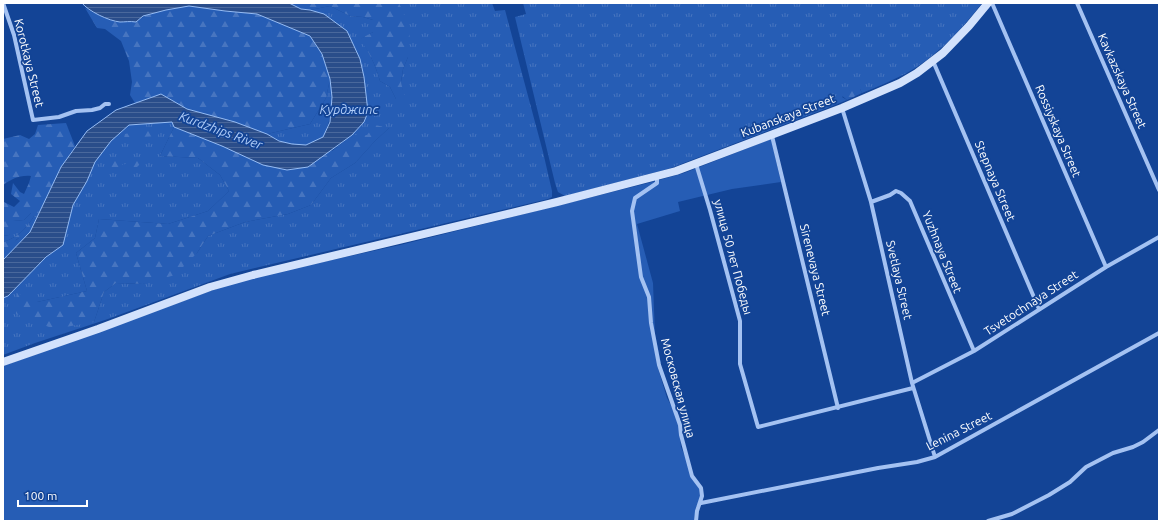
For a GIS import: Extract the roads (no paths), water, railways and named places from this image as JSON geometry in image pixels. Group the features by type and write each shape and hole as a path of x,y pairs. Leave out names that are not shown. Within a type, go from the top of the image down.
{"main road":[{"name":"Kubanskaya Street","path":"3,362 98,329 210,287 253,274 568,200 676,171 696,164 772,136 900,83 932,61 964,31 988,3"}],"street":[{"name":"Korotkaya Street","path":"3,3 14,35 33,120 59,116 76,111 92,110 100,108 105,104 109,104"},
{"name":"Rossiyskaya Street","path":"992,3 1106,267"},
{"name":"Kavkazskaya Street","path":"1077,3 1159,190"},
{"name":"Stepnaya Street","path":"932,61 1039,308"},
{"name":"Svetlaya Street","path":"842,108 870,202 912,383 936,457"},
{"name":"Sirenevaya Street","path":"772,136 838,408"},
{"name":"улица 50 лет Победы","path":"696,164 740,322 740,364 758,427 838,408"},
{"name":"Московская улица","path":"657,176 657,183 634,198 632,211 641,277 649,297 651,323 659,365 680,425 681,435 692,476 701,488 701,503"},
{"name":"Yuzhnaya Street","path":"870,202 890,196 896,191 901,193 910,201 974,351"},
{"name":"Tsvetochnaya Street","path":"912,383 974,351 1039,308 1159,237"},
{"name":"Lenina Street","path":"701,503 878,468 917,462 936,457 1159,332"},
{"path":"838,408 914,388"},
{"path":"988,521 1012,514 1032,504 1070,482 1086,467 1113,453 1133,447 1143,442 1159,430"},
{"path":"696,521 697,511 701,503"}],"water":[{"name":"Курджипс","path":"82,3 289,3 301,9 324,14 347,31 360,59 364,77 368,112 364,122 352,135 308,167 287,170 263,165 222,146 174,127 172,122 129,125 111,141 95,162 87,181 73,205 63,245 46,257 8,296 3,298 3,260 30,232 61,167 87,131 116,110 161,94 187,109 235,122 267,134 279,141 306,145 323,137 330,122 332,97 330,79 322,54 310,36 257,14 189,6 143,16 136,22 120,22 110,20 99,15"}],"water label":[{"name":"Kurdzhips River","path":"221,130"}]}
